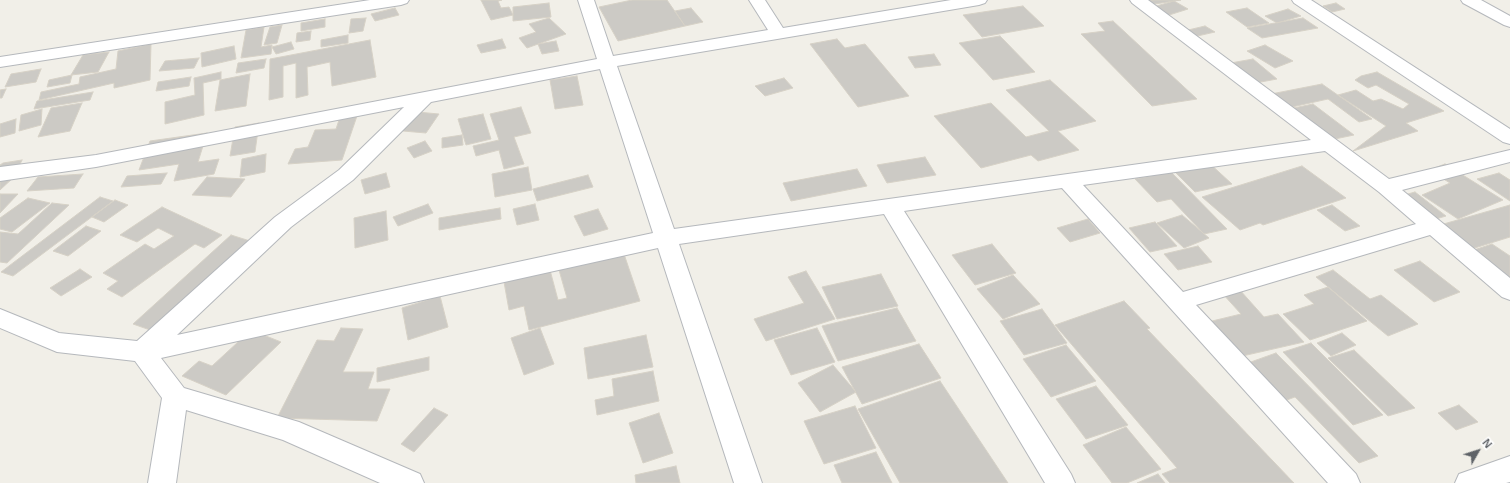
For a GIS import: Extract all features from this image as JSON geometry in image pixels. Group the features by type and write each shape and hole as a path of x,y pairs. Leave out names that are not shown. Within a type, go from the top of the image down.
{"street":[{"path":"0,62 400,0"},
{"path":"586,0 748,483"},
{"path":"757,0 778,34"},
{"path":"0,174 96,161 607,62 778,34 945,3 979,0"},
{"path":"1138,0 1386,187 1510,291"},
{"path":"1300,0 1510,138"},
{"path":"1470,0 1510,22"},
{"path":"142,352 283,222 346,175 425,97"},
{"path":"0,318 57,342 142,352 666,238 1328,144"},
{"path":"1386,187 1510,156"},
{"path":"1067,181 1346,483"},
{"path":"890,206 1061,483"},
{"path":"1178,302 1432,227"},
{"path":"142,352 175,396 289,430 410,483"},
{"path":"162,483 175,396"},
{"path":"1469,483 1510,469"}],"building":[{"path":"481,0 502,0 498,1 501,8 509,7 513,15 491,20"},
{"path":"632,0 667,0 685,26 618,41 599,7"},
{"path":"1141,0 1181,0 1148,5"},
{"path":"1174,1 1188,9 1166,16 1153,7"},
{"path":"549,3 551,17 513,21 513,7"},
{"path":"1336,3 1345,9 1332,12 1323,6"},
{"path":"1023,6 1044,26 982,37 963,15"},
{"path":"395,8 399,15 375,21 371,14"},
{"path":"691,8 703,22 685,26 675,11"},
{"path":"1247,8 1269,23 1247,27 1226,12"},
{"path":"1288,9 1301,16 1277,23 1265,16"},
{"path":"366,18 363,31 349,33 351,19"},
{"path":"549,18 566,34 527,48 519,38 536,32 529,24"},
{"path":"1303,18 1318,28 1262,38 1247,28"},
{"path":"325,19 325,27 301,31 301,23"},
{"path":"1113,21 1197,99 1152,106 1081,34 1105,31 1098,23"},
{"path":"282,25 277,43 264,45 270,27"},
{"path":"1205,26 1215,32 1193,37 1184,31"},
{"path":"264,27 261,47 272,45 271,54 241,58 246,30"},
{"path":"311,31 310,40 296,42 297,33"},
{"path":"348,35 348,43 321,47 321,40"},
{"path":"1000,36 1035,72 993,80 959,43"},
{"path":"502,39 506,48 481,53 477,45"},
{"path":"837,39 845,48 865,44 909,96 858,107 810,44"},
{"path":"370,40 376,77 332,86 330,62 307,67 308,95 296,98 296,63 283,66 283,97 269,100 270,59"},
{"path":"556,41 559,51 542,54 538,44"},
{"path":"291,42 294,49 276,54 272,47"},
{"path":"151,44 150,80 114,88 114,83 39,100 41,92 79,84 80,77 116,69 118,51"},
{"path":"1265,45 1293,61 1275,68 1247,51"},
{"path":"234,46 236,59 202,67 201,53"},
{"path":"109,52 98,72 71,75 83,55"},
{"path":"934,54 941,65 915,68 908,57"},
{"path":"199,58 194,68 159,71 165,61"},
{"path":"266,59 264,68 236,73 238,63"},
{"path":"1253,59 1277,79 1250,84 1225,64"},
{"path":"41,69 36,82 5,87 11,74"},
{"path":"221,72 221,79 203,83 204,115 165,124 165,102 195,95 194,78"},
{"path":"1377,72 1444,111 1406,123 1418,131 1353,151 1386,126 1338,95 1356,90 1373,101 1381,99 1403,109 1409,104 1376,85 1368,88 1355,80 1361,76"},
{"path":"250,74 246,106 215,111 220,80"},
{"path":"72,75 70,83 47,87 49,80"},
{"path":"577,76 583,105 555,109 550,80"},
{"path":"191,77 189,86 156,91 158,82"},
{"path":"784,78 793,88 765,96 755,86"},
{"path":"1050,80 1096,121 1058,131 1079,150 1038,161 1031,155 981,168 934,116 991,103 1026,137 1049,131 1006,90"},
{"path":"1322,84 1372,119 1359,122 1328,99 1283,109 1266,95"},
{"path":"6,89 2,98 0,98 0,90"},
{"path":"93,92 90,100 34,109 37,101"},
{"path":"82,103 70,131 38,137 51,108"},
{"path":"1313,104 1354,135 1330,140 1289,109"},
{"path":"521,107 531,133 514,137 524,164 504,169 499,150 476,156 473,146 499,140 490,114"},
{"path":"42,109 41,125 19,131 21,115"},
{"path":"417,112 439,114 426,133 403,131"},
{"path":"358,113 342,160 288,164 295,149 308,147 315,130 336,129 341,114"},
{"path":"483,114 491,139 466,145 458,119"},
{"path":"16,119 15,133 0,137 0,124"},
{"path":"259,123 255,152 230,156 235,127"},
{"path":"207,133 198,162 219,159 214,174 174,181 179,164 139,170 150,141"},
{"path":"462,135 463,145 442,148 442,138"},
{"path":"425,141 432,151 414,158 407,148"},
{"path":"266,154 265,172 240,177 242,159"},
{"path":"925,157 936,175 887,183 877,165"},
{"path":"22,160 14,177 0,190 0,165 3,163"},
{"path":"1207,161 1232,184 1195,192 1171,168"},
{"path":"1445,164 1503,200 1458,219 1422,195 1450,183 1429,170"},
{"path":"1302,166 1346,198 1263,225 1260,223 1240,230 1202,197"},
{"path":"528,167 532,190 495,197 492,174"},
{"path":"857,169 867,186 791,201 783,183"},
{"path":"1171,172 1227,229 1204,234 1171,199 1157,202 1135,179"},
{"path":"167,173 161,184 121,187 127,176"},
{"path":"386,173 390,187 365,194 361,180"},
{"path":"1499,173 1510,180 1510,201 1477,179"},
{"path":"83,174 74,188 27,191 38,177"},
{"path":"588,175 593,187 537,201 533,189"},
{"path":"207,177 245,179 231,197 192,195"},
{"path":"1415,192 1446,216 1429,221 1397,197"},
{"path":"0,194 18,194 0,213"},
{"path":"100,197 113,201 13,276 1,272"},
{"path":"28,198 50,203 12,232 0,229 0,218"},
{"path":"115,200 128,205 104,222 92,217"},
{"path":"52,203 69,205 7,263 0,262 0,232 18,234"},
{"path":"428,204 433,213 398,226 393,217"},
{"path":"535,204 539,220 517,225 513,209"},
{"path":"1332,205 1360,226 1345,231 1317,210"},
{"path":"1510,205 1510,237 1465,251 1433,227"},
{"path":"162,207 222,235 204,248 195,244 122,297 107,289 118,281 103,273 145,244 154,249 174,236 158,228 137,242 120,235"},
{"path":"500,208 501,219 439,230 439,218"},
{"path":"598,209 608,229 584,236 574,216"},
{"path":"386,211 388,240 355,248 354,218"},
{"path":"1182,215 1209,238 1184,248 1157,223"},
{"path":"1088,219 1100,233 1070,242 1057,228"},
{"path":"1155,222 1177,246 1150,252 1129,228"},
{"path":"86,226 101,231 68,256 53,251"},
{"path":"231,235 250,241 153,331 133,324"},
{"path":"992,244 1016,273 975,285 952,255"},
{"path":"1492,244 1510,256 1510,277 1505,279 1468,252"},
{"path":"1198,246 1212,262 1178,270 1164,254"},
{"path":"624,254 640,301 529,330 524,306 509,310 504,282 550,270 558,300 567,298 559,270"},
{"path":"1420,261 1460,292 1434,302 1394,270"},
{"path":"80,269 92,277 61,296 50,288"},
{"path":"1333,270 1370,299 1381,295 1418,324 1388,336 1316,277"},
{"path":"806,271 835,319 766,341 754,319 804,303 788,277"},
{"path":"881,274 898,306 837,319 822,287"},
{"path":"1013,275 1040,304 1003,319 977,289"},
{"path":"1328,287 1367,321 1310,340 1283,314 1314,304 1304,295"},
{"path":"1239,289 1264,317 1278,314 1304,342 1238,357 1208,322 1241,314 1222,293"},
{"path":"440,296 448,327 408,340 402,308"},
{"path":"1124,301 1150,328 1147,329 1294,483 1170,483 1162,474 1177,468 1055,325"},
{"path":"897,308 916,341 838,361 822,326"},
{"path":"1042,309 1067,343 1024,355 1000,321"},
{"path":"341,328 363,329 343,372 374,372 368,389 390,389 377,421 277,418 317,340 334,341"},
{"path":"540,328 554,364 524,375 511,338"},
{"path":"817,328 835,362 791,375 774,340"},
{"path":"251,330 281,342 226,395 182,376 199,361 212,366"},
{"path":"1342,333 1356,345 1331,356 1317,343"},
{"path":"646,335 653,367 588,379 584,348"},
{"path":"1311,343 1383,415 1353,425 1283,352"},
{"path":"919,344 941,378 862,404 842,367"},
{"path":"1066,345 1096,381 1051,397 1023,359"},
{"path":"1354,350 1415,408 1388,416 1328,358"},
{"path":"1276,353 1378,456 1359,463 1295,397 1284,401 1248,363"},
{"path":"429,357 429,370 377,382 377,368"},
{"path":"833,365 856,392 820,412 798,383"},
{"path":"653,371 659,401 597,415 595,400 614,396 612,379"},
{"path":"940,381 1008,483 900,483 858,409"},
{"path":"1096,386 1128,425 1086,439 1056,399"},
{"path":"1459,405 1478,422 1456,430 1438,413"},
{"path":"855,406 876,448 824,464 804,421"},
{"path":"434,408 448,415 414,452 401,444"},
{"path":"659,413 673,453 643,463 629,423"},
{"path":"1126,427 1161,469 1127,483 1112,483 1083,445"},
{"path":"876,452 892,483 842,483 834,465"},
{"path":"676,466 680,483 636,483 635,475"},
{"path":"1158,474 1165,483 1137,483"}]}
